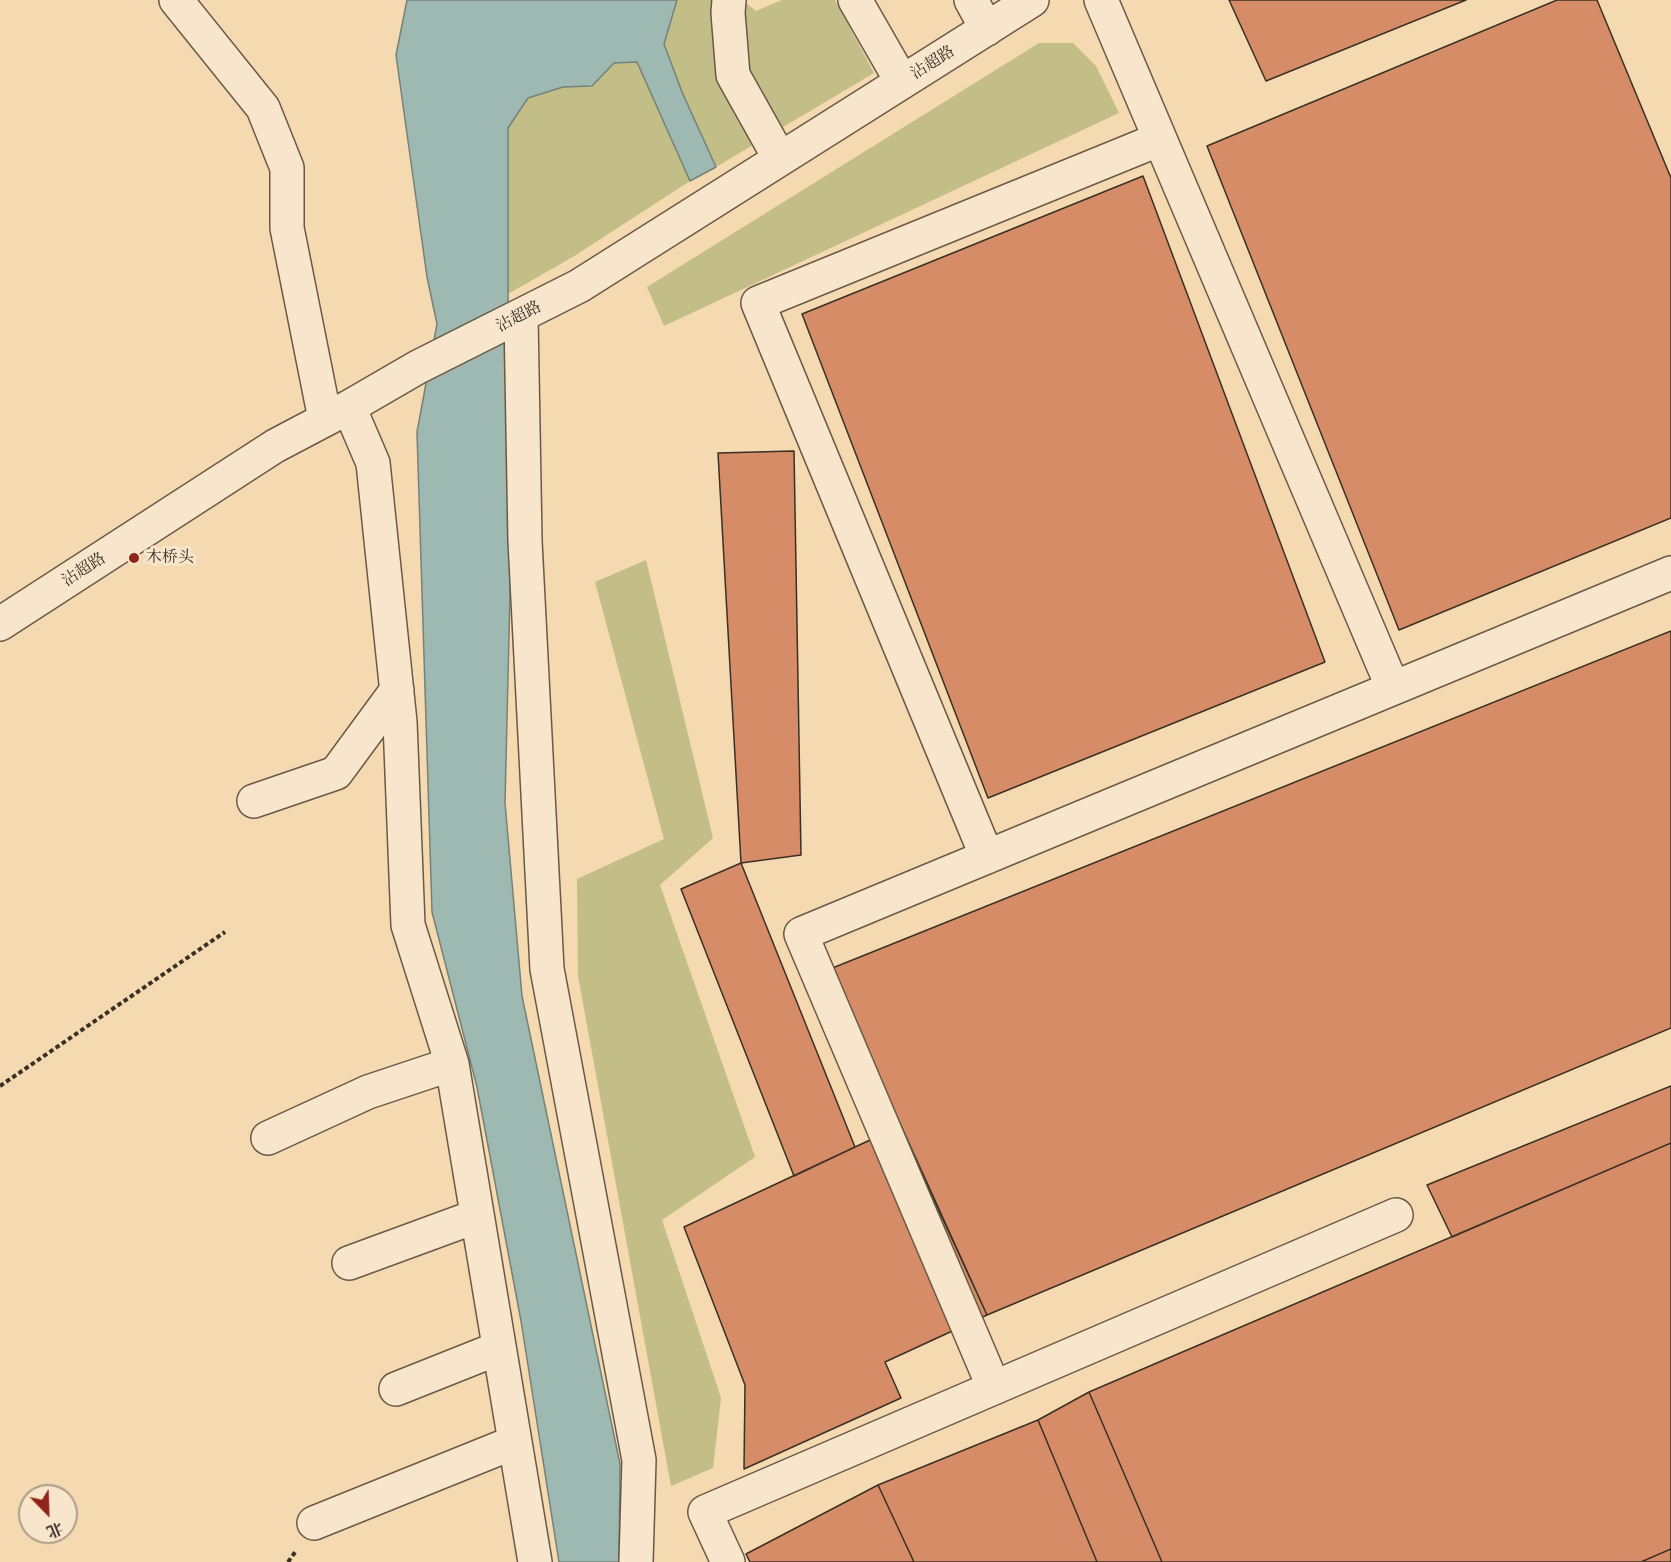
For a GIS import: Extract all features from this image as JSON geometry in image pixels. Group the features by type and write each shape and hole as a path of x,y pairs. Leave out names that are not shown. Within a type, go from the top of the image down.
{"street":[{"path":"176,0 263,108 287,168 287,228 337,413 373,463 401,734 408,925 452,1064 535,1562"},
{"path":"729,0 733,75 780,159"},
{"path":"855,0 902,82"},
{"path":"971,0 987,28"},
{"name":"沾超路","path":"0,624 275,446 418,367 579,286 1032,0"},
{"path":"1101,0 1393,688"},
{"path":"987,857 758,303 1160,139"},
{"path":"516,319 547,969 639,1460 636,1562"},
{"path":"994,1388 801,934 1671,573"},
{"path":"254,801 336,773 397,690"},
{"path":"268,1138 368,1092 452,1064"},
{"path":"728,1562 705,1512 1396,1215"},
{"path":"349,1263 477,1216"},
{"path":"396,1389 499,1348"},
{"path":"314,1523 515,1442"}],"path":[{"path":"0,1086 225,932"}],"shaded area":[{"path":"677,0 742,0 756,11 782,0 835,0 874,73 716,167 682,92 664,44"},
{"path":"1039,43 1073,43 1096,66 1119,113 664,326 647,287"},
{"path":"637,62 690,181 576,255 508,294 508,128 528,98 563,87 592,86 614,63"},
{"path":"646,560 713,838 660,885 755,1157 662,1220 721,1398 713,1468 671,1486 578,976 577,879 664,839 595,582"}],"water":[{"path":"407,0 677,0 664,44 682,92 716,167 690,181 637,62 614,63 592,86 563,87 528,98 508,128 512,510 505,803 522,996 620,1464 619,1562 559,1562 521,1321 477,1087 432,912 417,432 437,324 427,277 396,55"}],"building":[{"path":"1229,0 1466,0 1266,81"},
{"path":"1557,0 1597,0 1671,178 1671,518 1399,630 1207,146"},
{"path":"1143,176 1325,662 988,798 802,314"},
{"path":"794,451 801,855 741,863 718,453"},
{"path":"1671,631 1671,1028 987,1315 830,969"},
{"path":"741,863 855,1147 794,1176 681,889"},
{"path":"1671,1086 1671,1143 1452,1237 1427,1185"},
{"path":"900,1126 987,1315 885,1362 901,1398 744,1469 745,1385 684,1227"},
{"path":"1671,1143 1671,1549 1641,1562 1162,1562 1089,1392"},
{"path":"1089,1392 1162,1562 1097,1562 1038,1420"},
{"path":"1038,1420 1097,1562 914,1562 878,1485"},
{"path":"878,1485 914,1562 750,1562 746,1554"},
{"path":"1671,1549 1671,1562 1641,1562"}],"place":[{"name":"木桥头","path":"134,558"}]}
